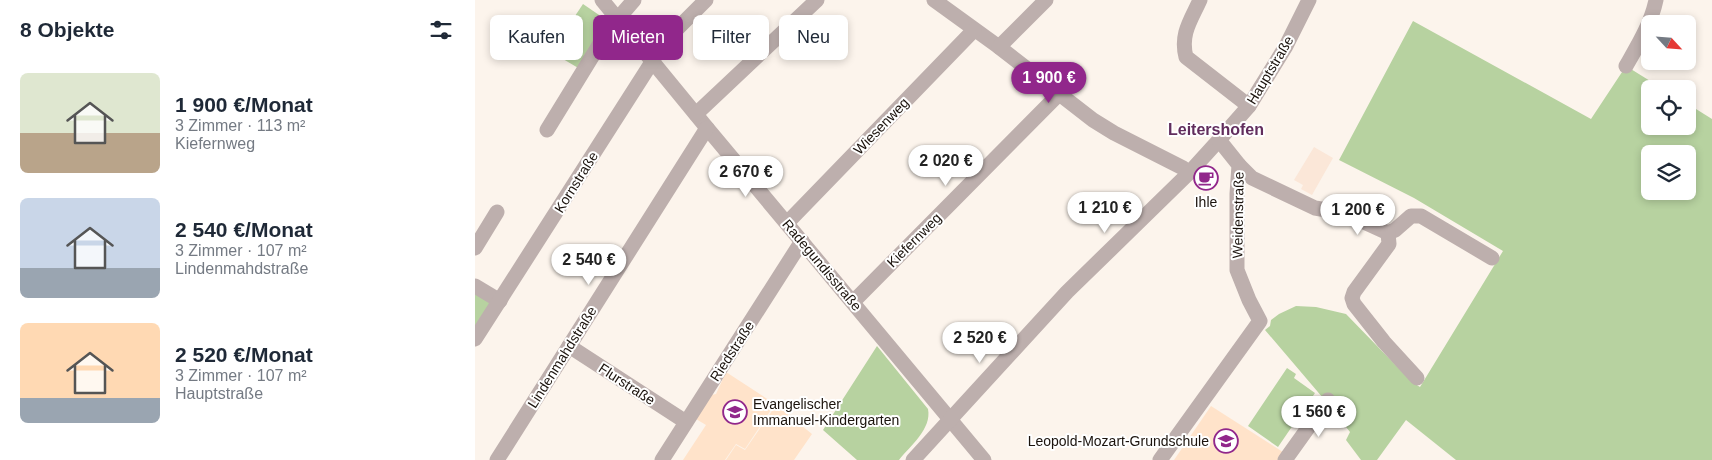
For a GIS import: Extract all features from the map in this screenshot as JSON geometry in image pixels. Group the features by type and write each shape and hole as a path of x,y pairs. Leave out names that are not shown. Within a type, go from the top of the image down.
{"street":[{"name":"Radegundisstraße","path":"602,0 614,15"},
{"path":"621,15 634,0"},
{"name":"Kornstraße","path":"475,339 661,45 706,0"},
{"path":"696,114 817,0"},
{"path":"934,0 999,46 1093,120 1189,173"},
{"path":"999,46 1046,0"},
{"path":"1200,0 1184,34 1183,47 1185,57 1249,106"},
{"name":"Hauptstraße","path":"913,460 1067,292 1189,173 1249,106 1286,46 1309,0"},
{"path":"1626,66 1646,29 1656,0"},
{"name":"Wiesenweg","path":"787,223 974,30"},
{"path":"547,130 593,55"},
{"name":"Radegundisstraße","path":"652,62 984,460"},
{"name":"Kiefernweg","path":"853,302 1060,93"},
{"name":"Lindenmahdstraße","path":"497,460 707,128"},
{"name":"Weidenstraße","path":"1160,460 1260,321 1237,270 1239,165 1219,140"},
{"path":"1239,165 1252,178 1315,208 1344,213 1388,233 1395,230 1411,216 1421,216 1492,258"},
{"path":"475,248 497,212"},
{"path":"1388,233 1389,244 1354,292 1352,298 1354,304 1384,342 1417,378"},
{"name":"Riedstraße","path":"662,460 803,242"},
{"path":"475,286 500,302"},
{"name":"Flurstraße","path":"569,346 686,422"},
{"path":"1285,460 1328,400"}],"shaded area":[{"path":"1314,147 1333,158 1312,195 1301,189 1303,185 1294,180"},
{"name":"Evangelischer Immanuel-Kindergarten","path":"726,372 775,404 745,449 736,444 725,460 683,460 706,425 696,419 711,395 716,394"},
{"path":"776,405 812,434 794,460 726,460 736,445 745,450"},
{"name":"Leopold-Mozart-Grundschule","path":"1211,406 1286,454 1282,460 1174,460"}],"green space":[{"path":"583,4 599,15 593,15 593,48 580,69 565,60 583,60 583,15 576,15"},
{"path":"1413,21 1591,119 1626,66 1649,80 1641,80 1641,135 1696,135 1696,109 1712,119 1712,460 1456,460 1406,420 1377,460 1361,460 1346,440 1350,432 1265,330 1270,326 1271,320 1296,306 1316,307 1346,314 1412,382 1420,387 1503,251 1414,198 1339,160"},
{"path":"475,292 496,304 475,337"},
{"path":"877,346 928,409 927,423 914,443 899,460 857,460 823,430"},
{"path":"1287,368 1296,374 1294,378 1315,393 1278,447 1248,426"}],"place":[{"name":"Ihle","path":"1206,178"},
{"name":"Evangelischer Immanuel-Kindergarten","path":"735,412"},
{"name":"Leopold-Mozart-Grundschule","path":"1226,441"}],"district":[{"name":"Leitershofen","path":"1216,129"}]}
